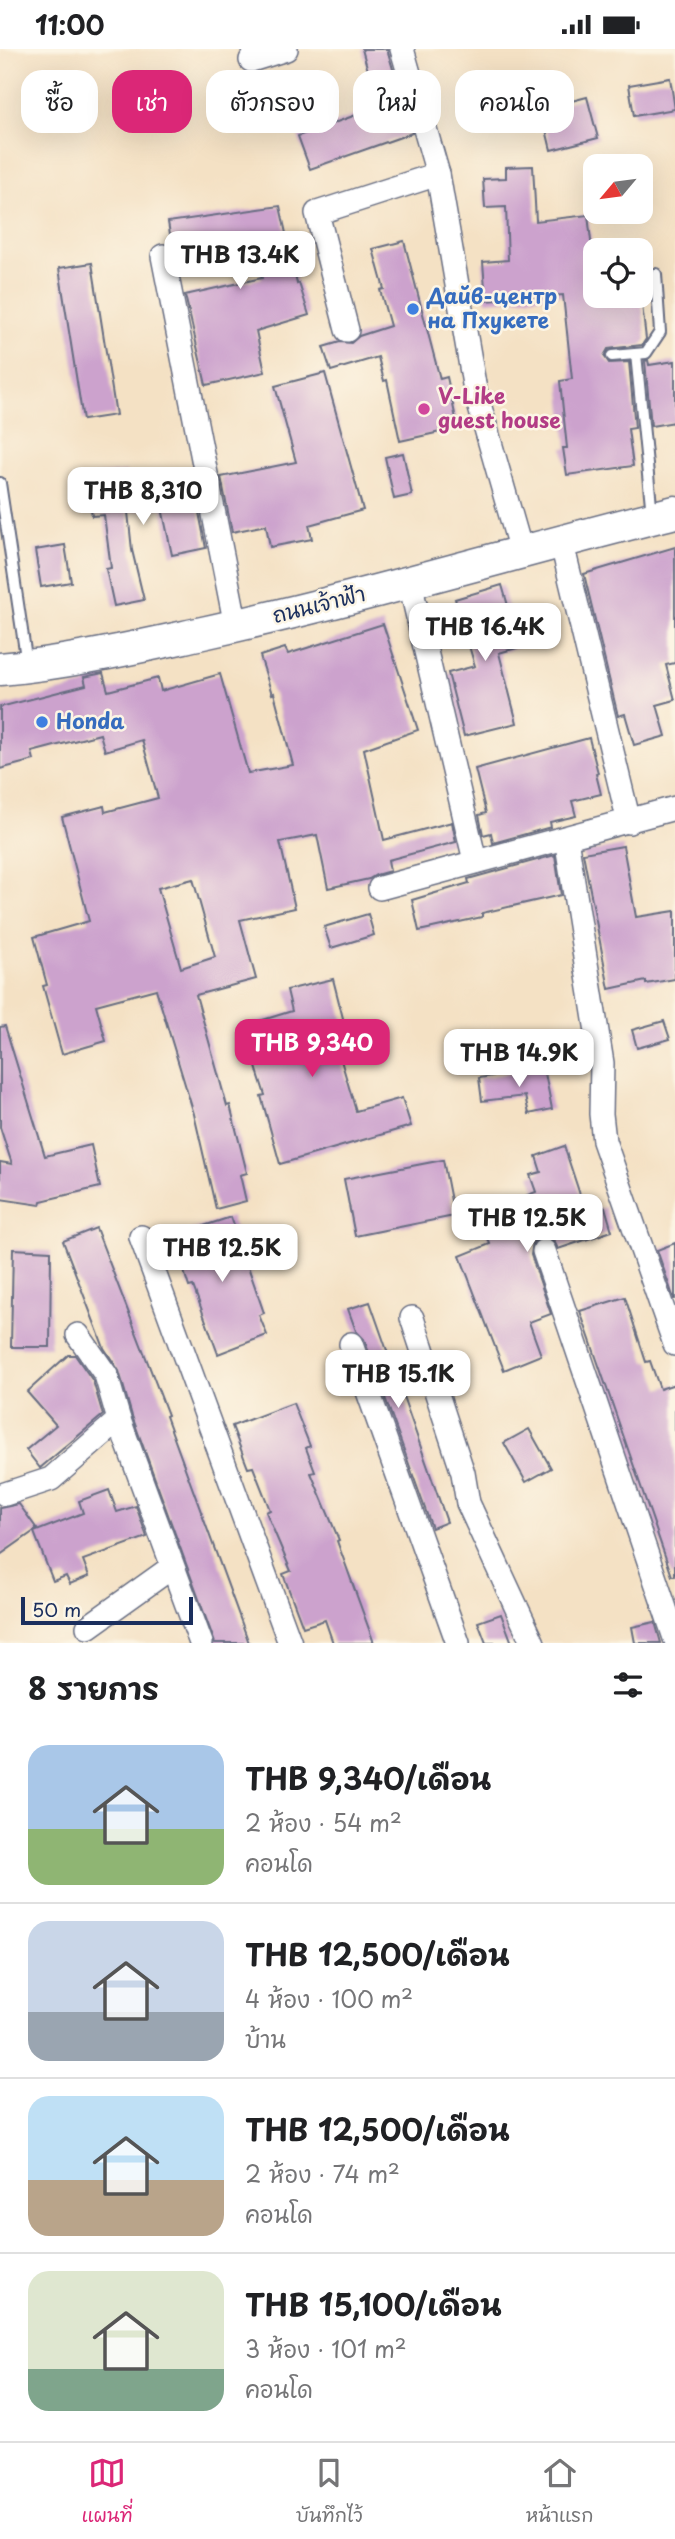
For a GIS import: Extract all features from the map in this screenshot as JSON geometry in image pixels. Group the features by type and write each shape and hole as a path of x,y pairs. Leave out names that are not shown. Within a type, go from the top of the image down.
{"main road":[{"name":"ถนนเจ้าฟ้า","path":"14,668 110,653 236,626 664,515"}],"street":[{"path":"251,60 286,49"},
{"path":"402,49 438,174 475,390 521,551"},
{"path":"346,330 317,213 438,174"},
{"path":"163,256 236,626"},
{"path":"561,540 629,822"},
{"path":"410,583 475,861"},
{"path":"380,888 675,808"},
{"path":"566,838 602,1063 601,1114 604,1141 675,1344"},
{"path":"141,1237 290,1643"},
{"path":"544,1251 675,1638"},
{"path":"412,1318 463,1473 468,1503 533,1643"},
{"path":"78,1335 106,1375 119,1420 201,1643"},
{"path":"351,1344 458,1643"},
{"path":"5,1494 51,1479 119,1420"},
{"path":"88,1627 172,1567"}],"lane":[{"path":"612,356 646,353 660,332 656,274"},
{"path":"636,354 664,515"},
{"path":"0,483 14,668"}],"building":[{"path":"362,49 387,49 393,70 368,70"},
{"path":"670,78 675,109 634,116 629,85"},
{"path":"587,97 598,138 551,150 547,133 574,133 574,100"},
{"path":"353,116 353,133 412,133 310,169 298,136 306,133 339,133 339,121"},
{"path":"533,166 536,221 583,216 583,224 589,224 591,238 583,238 583,308 642,308 646,339 642,345 608,349 604,356 609,363 629,362 635,428 628,429 633,466 567,475 560,381 572,379 563,295 486,301 483,262 508,260 506,207 485,208 483,179 506,178 506,167"},
{"path":"280,206 297,284 299,283 309,315 256,331 265,372 206,385 185,295 262,278 253,244 177,254 172,246 168,222"},
{"path":"404,241 440,379 447,377 458,428 400,441 387,380 384,381 378,357 331,371 323,347 340,342 351,343 359,336 390,326 380,290 384,289 373,249"},
{"path":"92,263 116,415 83,420 59,268"},
{"path":"648,360 649,365 675,361 675,422 651,426 645,361"},
{"path":"325,373 363,510 309,525 312,539 270,547 266,525 232,532 221,477 296,462 275,386"},
{"path":"403,453 412,495 394,499 385,457"},
{"path":"126,472 129,495 193,482 206,548 172,555 162,508 128,512 132,550 144,600 114,606 106,569 111,568 104,515 92,516 90,503 98,501 95,475"},
{"path":"65,545 71,582 41,587 35,550"},
{"path":"675,547 675,663 666,665 675,700 657,705 666,736 634,745 625,714 618,716 584,574"},
{"path":"502,585 520,647 499,653 517,723 464,736 448,673 475,666 455,599"},
{"path":"383,624 418,730 364,749 384,840 452,822 456,842 388,860 390,871 369,879 328,888 317,835 280,842 295,908 240,920 256,979 196,995 227,1106 230,1105 247,1173 240,1175 246,1201 216,1209 194,1114 156,989 96,1005 106,1041 62,1054 43,986 47,985 34,937 89,921 62,817 104,806 105,812 158,798 142,740 105,751 100,734 32,752 34,760 0,769 0,707 86,685 84,677 103,673 108,691 158,678 161,691 220,674 248,773 293,765 274,693 272,694 260,656 285,648 288,654","holes":["193,879 215,957 181,968 158,888"]},
{"path":"589,738 601,794 572,801 576,816 550,822 551,827 493,843 491,833 483,835 479,815 486,813 475,769"},
{"path":"623,846 636,917 675,911 675,979 646,984 646,981 609,989 583,853"},
{"path":"555,855 561,895 419,931 412,900 469,883 468,879"},
{"path":"368,914 374,935 331,948 324,927"},
{"path":"333,979 346,1030 333,1033 356,1111 402,1098 411,1126 280,1164 261,1096 265,1095 243,1026 292,1011 287,990"},
{"path":"664,1021 670,1039 637,1048 632,1030"},
{"path":"5,1026 45,1156 91,1145 100,1187 41,1201 40,1205 0,1199 0,1162 12,1164 0,1127 0,1027"},
{"path":"544,1068 552,1109 529,1114 525,1096 482,1101 479,1078"},
{"path":"564,1146 586,1213 605,1207 612,1231 558,1249 554,1241 547,1237 533,1242 531,1255 551,1314 529,1322 541,1355 504,1370 460,1256 490,1244 479,1213 536,1192 530,1175 541,1172 536,1156"},
{"path":"443,1160 454,1216 355,1236 344,1179"},
{"path":"231,1217 264,1313 259,1315 267,1335 218,1354 193,1286 189,1287 173,1236"},
{"path":"96,1228 168,1415 166,1416 249,1643 215,1643 132,1416 119,1371 104,1348 63,1241"},
{"path":"675,1243 675,1299 674,1299 657,1250"},
{"path":"13,1249 51,1251 50,1347 11,1347"},
{"path":"625,1297 646,1362 650,1361 660,1389 675,1384 675,1576 672,1576 580,1311"},
{"path":"370,1302 447,1522 432,1528 364,1339 356,1331 348,1309"},
{"path":"68,1355 75,1355 93,1381 103,1415 40,1468 26,1450 56,1425 27,1392"},
{"path":"293,1403 310,1446 306,1448 315,1472 311,1473 339,1540 337,1541 374,1643 333,1643 325,1620 303,1627 283,1574 291,1571 266,1512 270,1510 253,1467 248,1468 232,1426"},
{"path":"529,1429 551,1468 526,1482 504,1443"},
{"path":"109,1490 117,1512 136,1506 147,1537 83,1560 89,1576 70,1584 66,1576 53,1581 34,1532 83,1513 79,1501"},
{"path":"19,1504 37,1529 0,1555 0,1508"},
{"path":"501,1614 512,1643 486,1643 478,1622"},
{"path":"655,1622 661,1643 635,1643 632,1627"}],"place":[{"name":"Дайв-центр на Пхукете","path":"413,309"},
{"name":"V-Like guest house","path":"424,409"},
{"name":"Honda","path":"42,722"}]}
